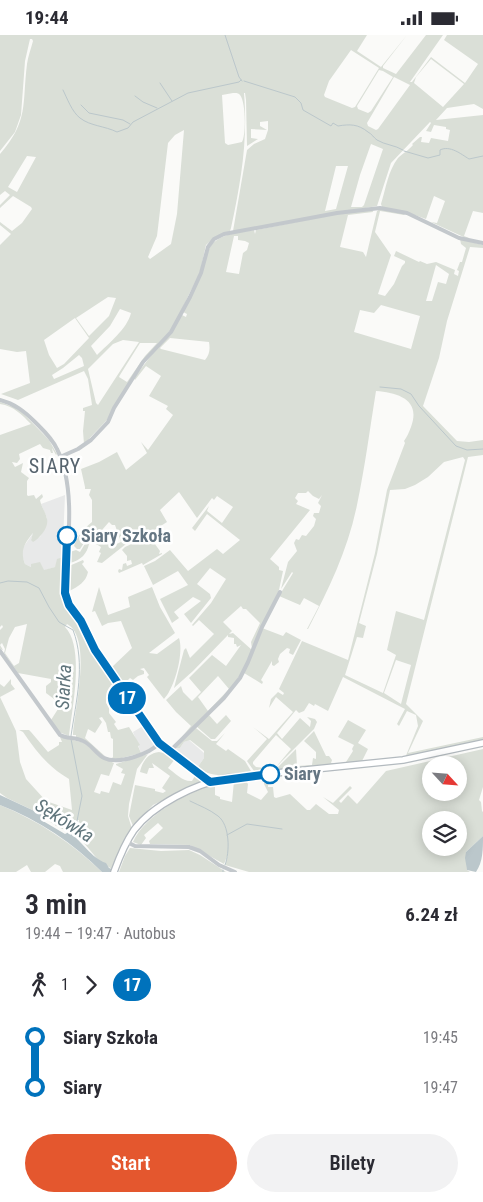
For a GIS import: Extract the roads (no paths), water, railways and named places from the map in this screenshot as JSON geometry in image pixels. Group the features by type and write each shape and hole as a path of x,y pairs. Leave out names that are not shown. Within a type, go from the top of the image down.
{"main road":[{"path":"114,872 127,842 139,825 154,811 192,789 210,782 226,778 403,760 483,743"}],"street":[{"path":"60,457 78,449 91,440 108,422 114,408 143,362 171,332 201,273 208,247 214,239 224,234 337,213 380,208 407,213 459,238 483,243"},
{"path":"0,400 12,403 23,411 48,435 60,457 67,488 66,595 69,605 81,621 95,650 159,743 210,782"},
{"path":"169,752 224,698 242,676 262,627 280,592"},
{"path":"0,651 64,738 78,739 88,744 100,755 113,761 120,761 152,750 159,743"},
{"path":"127,842 135,846 188,847 200,851 219,865 235,872"}],"waterway":[{"path":"225,35 242,81"},
{"path":"63,90 72,109 80,118 88,123 117,132 128,128 133,122 188,93 241,80"},
{"path":"244,81 295,97 301,103 303,110 331,126 333,123 338,126 357,126 364,129 380,142 403,150"},
{"path":"160,83 172,101"},
{"path":"135,96 157,108"},
{"path":"81,105 89,113 123,120 130,124"},
{"path":"404,151 428,158 440,155 440,150 444,149 455,151 469,159 483,156"},
{"path":"380,387 401,389 411,394 419,406 456,446 467,450 483,449"},
{"name":"Siarka","path":"0,583 8,581 27,582 39,588 59,622 73,630 79,656 79,683 71,736"},
{"name":"Siarka","path":"71,739 82,796 74,836"},
{"path":"190,801 211,811 222,820 228,839 228,853 225,865"},
{"path":"227,835 247,824 282,829"}],"place":[{"name":"Siary Szkoła","path":"67,536"},
{"name":"Siary","path":"270,774"}],"district":[{"name":"SIARY","path":"55,466"}],"water label":[{"name":"Sękówka","path":"65,820"}]}
